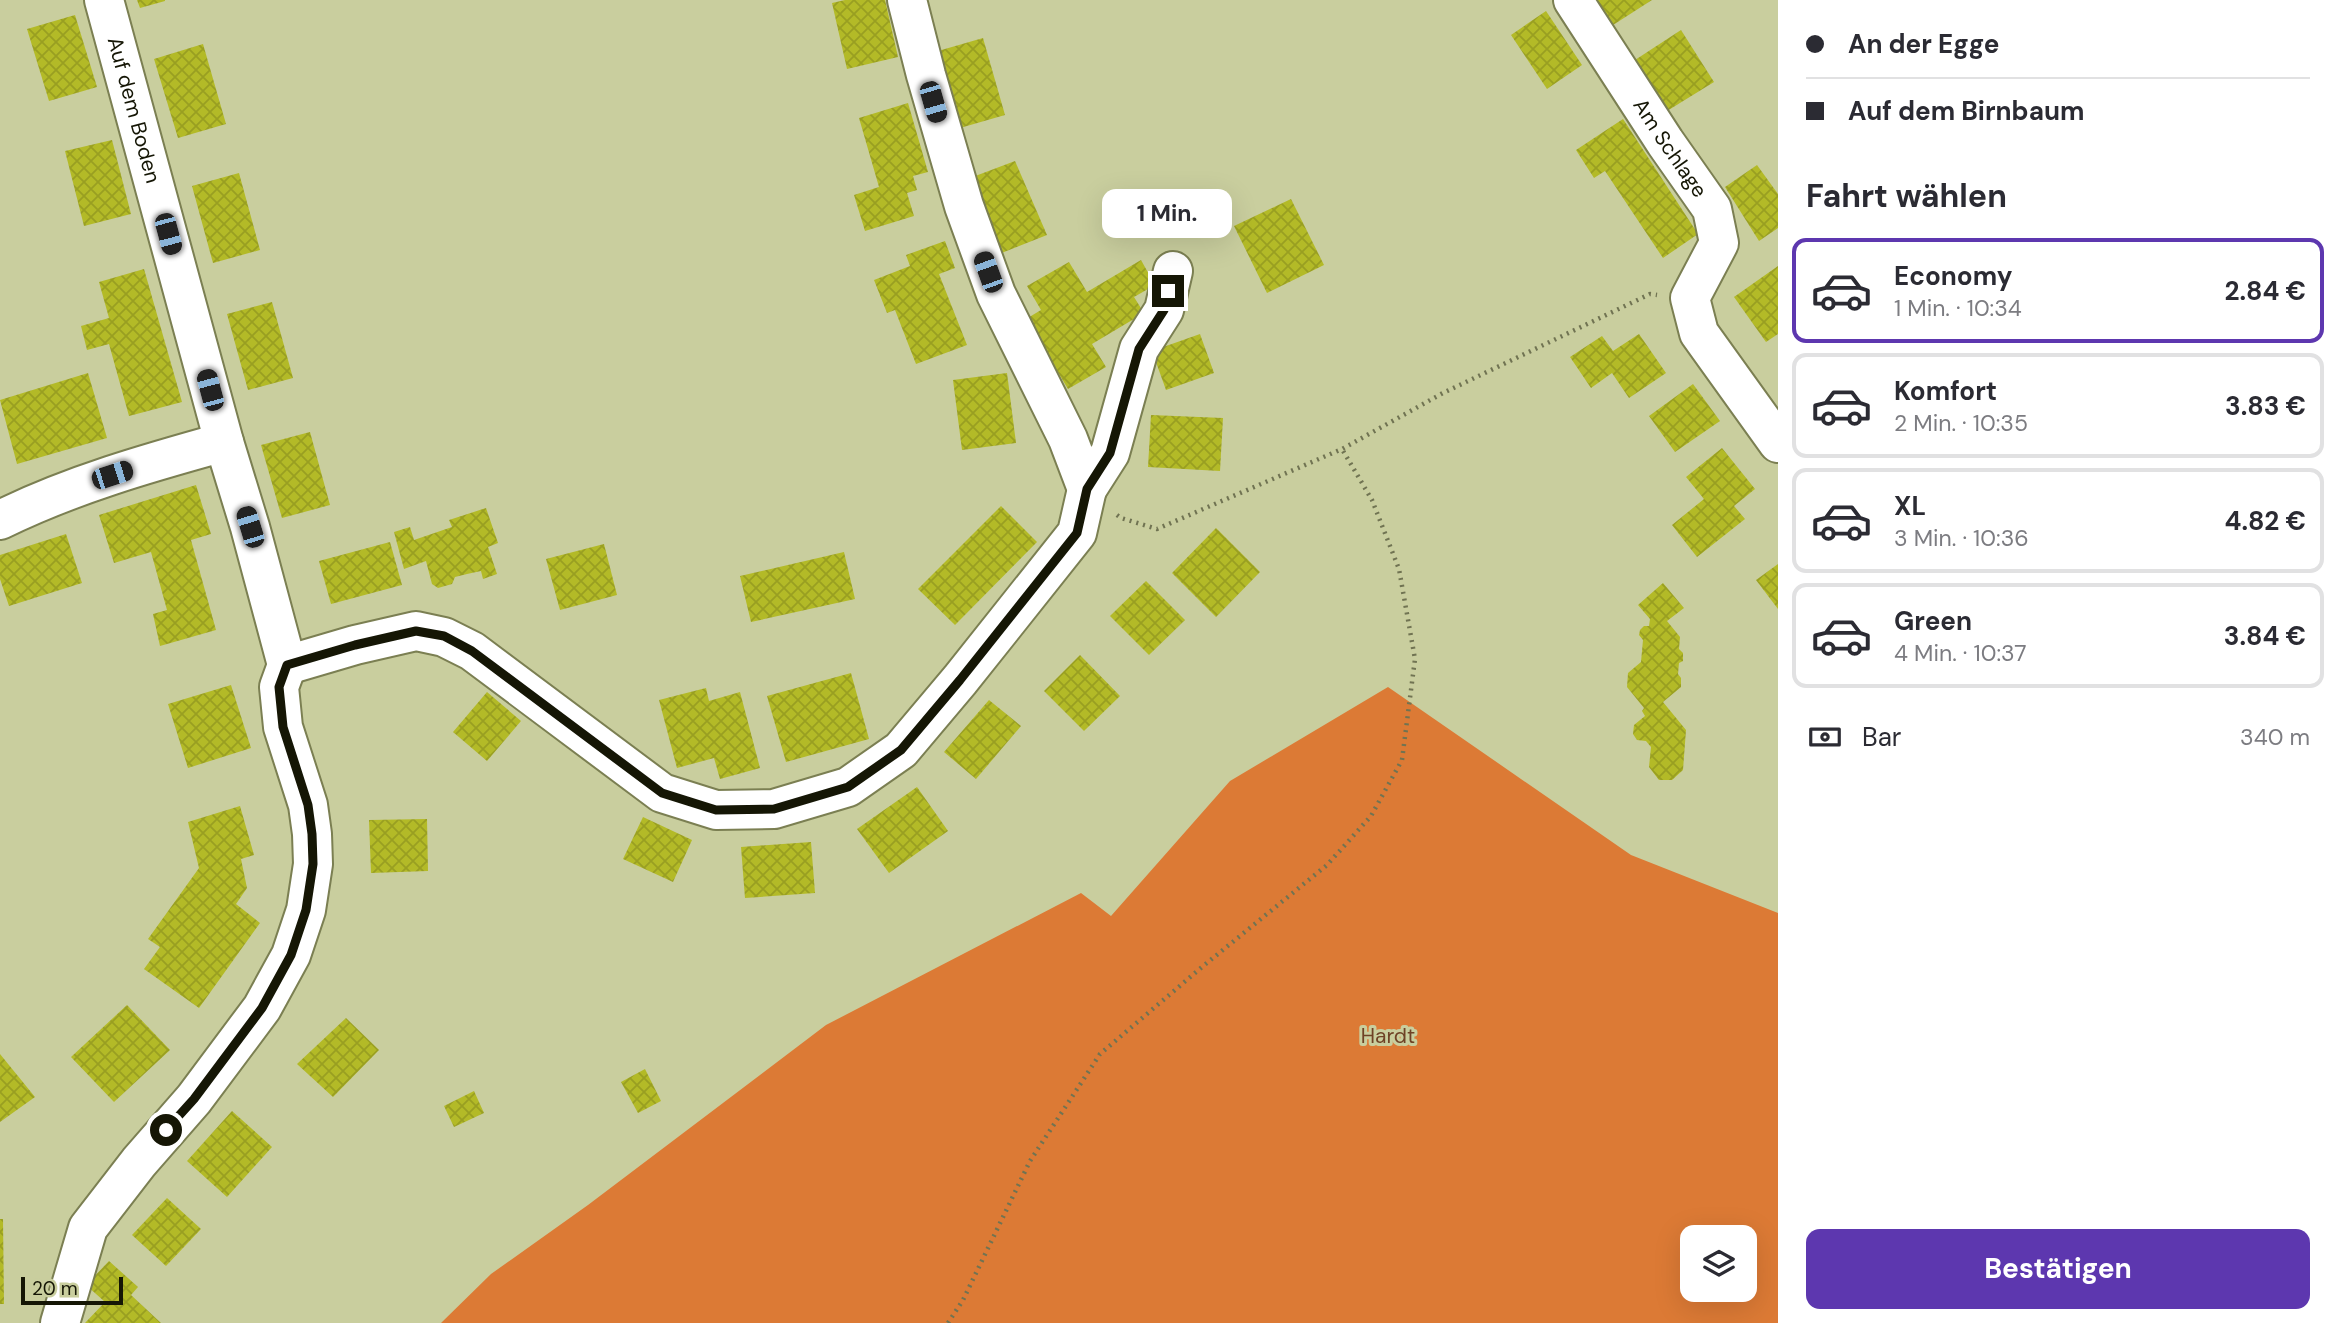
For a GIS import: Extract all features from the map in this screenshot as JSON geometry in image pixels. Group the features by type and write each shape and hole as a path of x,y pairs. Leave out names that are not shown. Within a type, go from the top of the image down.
{"street":[{"name":"Auf dem Boden","path":"104,0 287,665"},
{"path":"907,0 968,218 996,294 1068,439 1087,489"},
{"name":"Am Schlage","path":"1573,0 1712,209 1720,243 1690,298"},
{"path":"61,1323 88,1228 139,1162 194,1099 262,1008 291,955 306,910 313,864 308,805 283,727 279,687 287,665 416,631 444,636 472,651 662,793 716,810 774,809 848,787 901,750 1077,533 1087,489 1110,453 1139,349 1164,310 1173,271"},
{"path":"1690,298 1699,334 1778,443"},
{"path":"0,520 91,482 224,442"}],"path":[{"path":"1087,489 1121,519 1157,529 1342,449 1443,393 1650,294 1690,298"},
{"path":"948,1323 963,1300 1030,1161 1100,1054 1327,865 1371,816 1402,760 1415,659 1399,569 1372,500 1342,449"}],"green space":[{"name":"Hardt","path":"1388,687 1631,855 1778,913 1778,1323 441,1323 491,1274 588,1205 826,1025 1081,893 1111,916 1230,781"}],"building":[{"path":"137,0 165,0 165,1 140,8"},
{"path":"845,0 885,0 898,57 847,69 832,3"},
{"path":"1597,0 1652,0 1613,25"},
{"path":"1546,11 1582,65 1547,89 1511,35"},
{"path":"75,15 97,87 49,101 27,29"},
{"path":"1681,30 1714,82 1667,111 1635,60"},
{"path":"983,38 1005,115 960,128 938,51"},
{"path":"203,44 226,124 178,138 154,59"},
{"path":"908,103 928,172 913,176 917,190 907,193 914,216 865,231 854,195 879,187 859,118"},
{"path":"1623,119 1698,234 1663,258 1605,171 1594,178 1576,150"},
{"path":"112,140 131,214 84,226 65,151"},
{"path":"1015,161 1047,235 999,254 970,178"},
{"path":"1757,165 1778,194 1778,228 1759,241 1725,187"},
{"path":"239,173 260,250 213,263 192,186"},
{"path":"1291,199 1324,265 1267,293 1234,226"},
{"path":"945,241 955,268 939,274 967,345 916,364 895,310 887,313 874,280 910,266 906,255"},
{"path":"1141,260 1155,285 1134,297 1144,313 1092,344 1106,367 1068,389 1026,319 1041,310 1027,286 1069,262 1087,292"},
{"path":"1778,266 1778,334 1766,342 1734,297"},
{"path":"144,269 182,402 129,416 109,344 87,350 81,326 109,318 99,282"},
{"path":"272,302 293,378 248,390 227,314"},
{"path":"1200,334 1214,373 1166,390 1152,351"},
{"path":"1639,334 1666,373 1629,398 1612,373 1591,388 1570,357 1602,336 1613,351"},
{"path":"88,373 107,438 17,464 0,400"},
{"path":"1007,373 1016,443 962,450 953,380"},
{"path":"1693,384 1720,421 1675,452 1649,416"},
{"path":"1151,415 1223,418 1220,471 1148,467"},
{"path":"310,432 330,505 282,518 261,445"},
{"path":"1722,448 1755,489 1734,506 1745,519 1697,557 1672,525 1704,499 1686,477"},
{"path":"196,485 211,534 191,540 216,630 160,646 153,614 167,610 151,552 114,563 99,515"},
{"path":"1001,506 1037,542 955,625 918,589"},
{"path":"486,508 498,543 488,547 497,574 483,579 481,571 467,574 455,577 452,584 438,588 432,584 426,561 404,569 394,532 410,527 414,540 452,527 449,520"},
{"path":"1216,528 1260,572 1216,617 1172,573"},
{"path":"66,534 82,583 9,606 0,579 0,555"},
{"path":"390,542 402,585 331,604 319,561"},
{"path":"604,544 617,595 560,610 546,559"},
{"path":"844,552 855,599 751,622 740,576"},
{"path":"1778,564 1778,609 1756,580"},
{"path":"1146,581 1185,620 1149,655 1110,616"},
{"path":"1663,583 1684,608 1667,621 1680,637 1679,649 1683,653 1683,661 1679,663 1678,674 1681,687 1663,702 1686,730 1683,770 1672,780 1659,780 1649,767 1651,747 1646,741 1637,740 1633,734 1634,725 1645,716 1642,711 1644,708 1627,687 1628,673 1641,662 1643,640 1639,635 1640,630 1649,626 1650,619 1638,605"},
{"path":"1080,655 1120,696 1084,731 1044,691"},
{"path":"851,673 869,739 786,762 767,696"},
{"path":"231,685 251,748 188,768 168,704"},
{"path":"706,688 709,701 740,692 760,768 720,779 714,758 677,768 659,700"},
{"path":"487,692 521,721 487,761 453,732"},
{"path":"989,700 1021,726 976,779 944,752"},
{"path":"917,787 948,831 889,873 857,829"},
{"path":"240,806 254,855 241,859 247,888 236,904 260,923 199,1008 144,969 160,947 148,939 199,868 188,822"},
{"path":"643,817 692,840 673,882 623,859"},
{"path":"427,819 428,871 371,873 369,820"},
{"path":"811,842 815,893 745,898 741,847"},
{"path":"127,1005 170,1050 114,1102 71,1057"},
{"path":"346,1018 379,1050 333,1097 297,1064"},
{"path":"0,1054 35,1097 0,1122"},
{"path":"645,1069 661,1101 638,1113 621,1082"},
{"path":"474,1091 484,1113 454,1127 444,1106"},
{"path":"232,1111 272,1147 227,1197 187,1161"},
{"path":"167,1198 201,1229 166,1266 132,1235"},
{"path":"0,1219 3,1219 4,1304 0,1304"},
{"path":"109,1261 138,1287 131,1295 161,1323 85,1323 105,1302 86,1285"}],"route":[{"path":"166,1130 194,1099 262,1008 291,955 306,910 313,864 312,834 308,805 283,727 279,687 287,665 416,631 444,636 472,651 662,793 716,810 774,809 848,787 901,750 1077,533 1087,489 1110,453 1139,349 1164,310 1168,291"}]}
